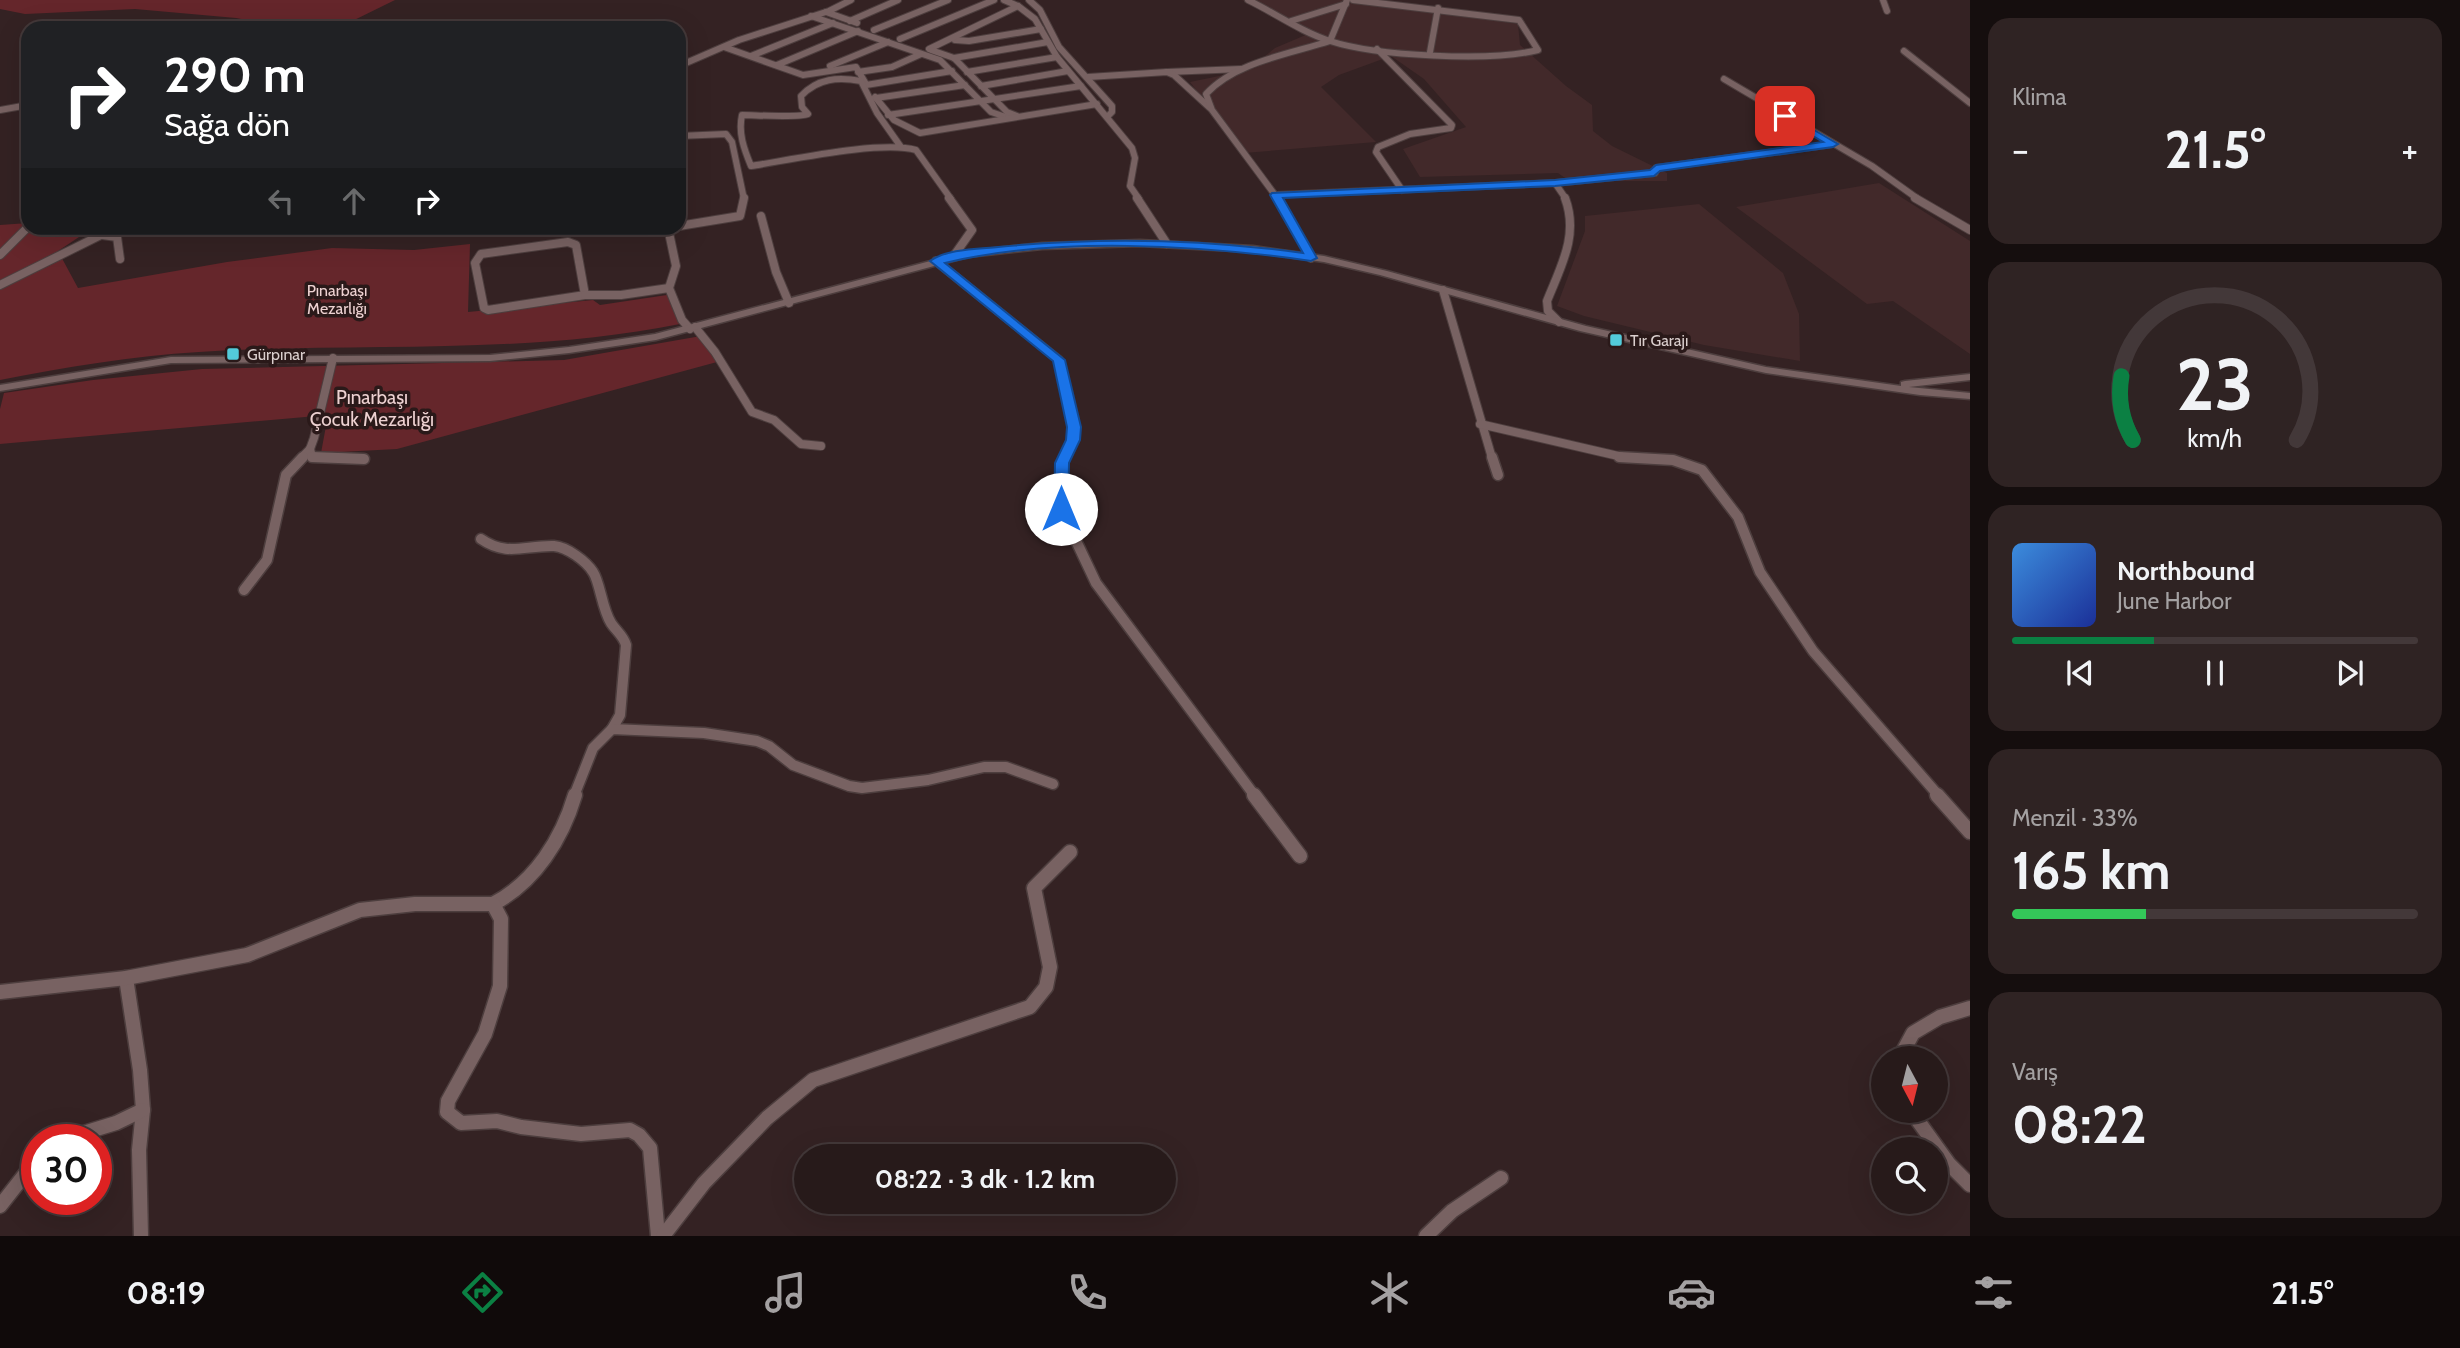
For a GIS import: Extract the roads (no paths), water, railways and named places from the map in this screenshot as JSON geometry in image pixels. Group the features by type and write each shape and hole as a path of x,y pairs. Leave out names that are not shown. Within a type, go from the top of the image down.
{"main road":[{"path":"0,387 171,360 490,358 582,348 656,337 953,257 1042,246 1167,244 1253,249 1311,258 1383,273 1559,322 1766,370 1970,396"},
{"path":"1880,386 1970,377"}],"street":[{"path":"686,63 776,26 826,12 851,0"},
{"path":"850,21 898,0"},
{"path":"874,30 948,0"},
{"path":"900,39 994,0"},
{"path":"1004,0 1018,6 1035,19 1057,57 1132,148 1135,158 1130,186 1167,244"},
{"path":"1029,0 1042,10 1056,43 1112,106 1112,112 1108,116"},
{"path":"1248,0 1330,41 1377,49 1430,52 1511,55 1538,50 1519,20 1438,8 1353,0"},
{"path":"1255,3 1269,0"},
{"path":"1883,0 1887,10"},
{"path":"1291,20 1346,2"},
{"path":"1212,110 1206,94 1210,85 1330,41 1346,2"},
{"path":"929,49 953,40 1018,6"},
{"path":"1430,52 1438,8"},
{"path":"826,12 954,58 1016,118"},
{"path":"811,16 940,60 991,112 1016,118"},
{"path":"751,56 833,23"},
{"path":"953,40 970,41 1041,29"},
{"path":"777,65 858,31"},
{"path":"815,73 888,42"},
{"path":"954,58 1048,42"},
{"path":"724,47 803,75 856,67 888,116 910,131 925,133 1097,104"},
{"path":"1377,49 1452,125 1451,128 1393,139 1378,147 1376,152 1402,190"},
{"path":"1904,51 1970,103"},
{"path":"858,72 892,67 922,54"},
{"path":"967,72 1057,57"},
{"path":"1088,77 1248,69"},
{"path":"866,85 952,71"},
{"path":"981,86 1068,71"},
{"path":"1167,72 1174,75 1212,110 1276,195 1311,258"},
{"path":"901,147 877,113 861,81 834,78 807,88 801,96 802,107 808,114 802,117 756,114 742,116 740,121 743,144 751,166 901,147 916,150 972,230 953,257"},
{"path":"1724,79 1970,230"},
{"path":"876,98 965,85"},
{"path":"888,116 1081,86"},
{"path":"0,110 21,107"},
{"path":"916,150 922,144 925,133"},
{"path":"686,136 726,134 732,142 745,199 744,210 740,216 686,225"},
{"path":"1276,195 1555,183 1654,173 1656,168 1833,144"},
{"path":"1555,183 1567,198 1574,223 1571,241 1547,301 1548,311 1559,322"},
{"path":"761,216 776,272 789,303"},
{"path":"0,255 21,235"},
{"path":"669,235 676,266 669,288 682,320 715,352 752,412 774,420 801,444 821,446"},
{"path":"0,285 96,236 117,237 120,259"},
{"path":"584,295 576,245 568,242 481,254 475,263 484,308 488,310 584,295 621,295 669,288"},
{"path":"936,261 1059,360 1074,427 1073,440 1062,463 1061,509 1096,583 1219,744 1300,856"},
{"path":"1444,290 1480,424 1498,475"},
{"path":"244,590 267,560 286,475 310,449 334,358"},
{"path":"1480,424 1629,459 1673,460 1702,470 1734,510 1760,572 1813,651 1970,832"},
{"path":"310,449 312,457 320,459 364,459"},
{"path":"0,992 126,978 247,955 360,911 415,904 493,904 511,897 545,855 565,824 590,755 601,736 612,729 620,715 626,645 623,636 612,625 600,599 594,573 573,553 560,546 508,550 494,548 481,539"},
{"path":"612,729 704,733 757,741 769,746 793,765 849,786 862,788 928,780 984,767 1017,770 1053,784"},
{"path":"661,1236 704,1182 767,1118 813,1080 1030,1007 1046,987 1050,967 1034,888 1070,852"},
{"path":"493,904 501,919 500,986 485,1034 448,1101 447,1112 461,1124 497,1121 521,1127 582,1134 630,1130 639,1135 650,1148 661,1236"},
{"path":"126,978 140,1070 143,1110 139,1150 141,1236"},
{"path":"1906,1046 1913,1033 1940,1017 1970,1008"},
{"path":"112,1124 143,1110"},
{"path":"1921,1124 1950,1164 1970,1185"},
{"path":"1426,1236 1452,1211 1500,1178"},
{"path":"0,1206 21,1179"}],"place":[{"name":"Tır Garajı","path":"1616,340"},
{"name":"Gürpınar","path":"233,354"}],"park label":[{"name":"Pınarbaşı Mezarlığı","path":"337,299"},
{"name":"Pınarbaşı Çocuk Mezarlığı","path":"372,408"}]}
